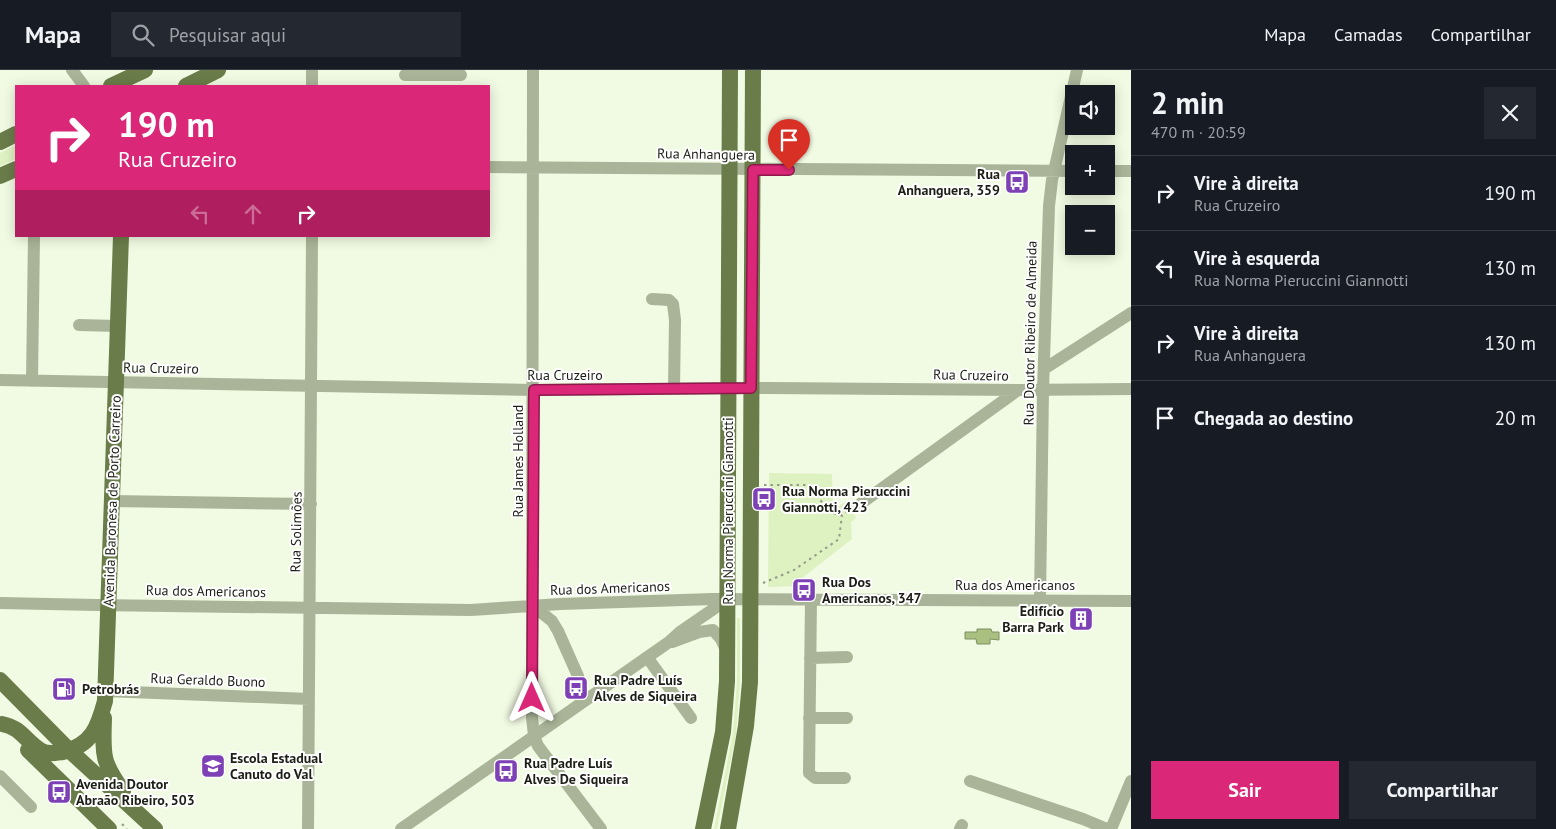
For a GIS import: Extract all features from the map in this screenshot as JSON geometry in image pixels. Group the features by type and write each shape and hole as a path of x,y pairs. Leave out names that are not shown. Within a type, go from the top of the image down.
{"main road":[{"path":"113,85 145,70"},
{"path":"188,85 218,70"},
{"name":"Rua Norma Pieruccini Giannotti","path":"704,829 723,732 727,680 730,70"},
{"name":"Rua Norma Pieruccini Giannotti","path":"728,829 741,759 750,682 753,70"},
{"path":"0,142 15,134"},
{"path":"0,176 15,169"},
{"name":"Avenida Baronesa de Porto Carreiro","path":"69,750 82,745 94,733 98,725 105,696 121,237"},
{"path":"0,680 69,750 155,829"},
{"path":"105,696 103,754 107,766 140,814"},
{"path":"1,723 16,728 44,753 49,754 69,750"},
{"path":"1,723 109,829"}],"street":[{"path":"72,70 83,85"},
{"path":"312,70 312,85"},
{"name":"Rua James Holland","path":"533,70 532,717 534,736 542,752 601,829"},
{"name":"Rua Doutor Ribeiro de Almeida","path":"1040,600 1048,206 1054,170 1077,70"},
{"path":"405,75 435,81 461,75"},
{"name":"Rua Anhanguera","path":"490,167 1065,171"},
{"path":"1115,171 1131,171"},
{"path":"32,381 34,237"},
{"name":"Rua Solimões","path":"308,829 312,237"},
{"path":"652,299 669,300 673,304 675,320 674,389"},
{"path":"1044,369 1131,313"},
{"path":"79,325 117,326"},
{"name":"Rua Cruzeiro","path":"0,380 534,390 728,388 1131,389"},
{"path":"856,507 1018,390"},
{"path":"112,501 311,504"},
{"path":"401,829 728,599"},
{"name":"Rua dos Americanos","path":"0,603 471,610 728,599 1131,601"},
{"path":"811,599 810,775 815,778 845,778"},
{"path":"533,606 552,621 578,676"},
{"path":"669,642 713,630 721,638 727,656"},
{"path":"647,657 691,718"},
{"path":"810,658 847,657"},
{"name":"Rua Geraldo Buono","path":"105,696 309,699"},
{"path":"809,718 847,718"},
{"path":"0,776 31,807"},
{"path":"970,781 1084,819 1107,829"},
{"path":"1111,829 1131,781"}],"path":[{"path":"761,485 811,485 828,512 842,516 856,507"},
{"path":"761,583 794,570 839,539 842,516"}],"shaded area":[{"path":"15,146 15,159 0,166 0,153"},
{"path":"769,473 832,474 833,510 847,501 856,518 851,522 852,539 802,578 802,586 768,587"},
{"path":"737,618 740,618 740,681 736,734 717,829 714,829 733,733 737,681"},
{"path":"977,629 991,629 992,632 999,632 999,640 990,639 990,644 977,644 976,639 965,639 965,632 977,632"}],"place":[{"name":"Rua Anhanguera, 359","path":"1017,182"},
{"name":"Rua Norma Pieruccini Giannotti, 423","path":"764,499"},
{"name":"Rua Dos Americanos, 347","path":"804,590"},
{"name":"Edifício Barra Park","path":"1081,619"},
{"name":"Rua Padre Luís Alves de Siqueira","path":"576,688"},
{"name":"Petrobrás","path":"64,689"},
{"name":"Escola Estadual Canuto do Val","path":"213,766"},
{"name":"Rua Padre Luís Alves De Siqueira","path":"506,771"},
{"name":"Avenida Doutor Abraão Ribeiro, 503","path":"59,792"}],"route":[{"path":"532,698 534,390 751,388 753,170 789,170"}]}
